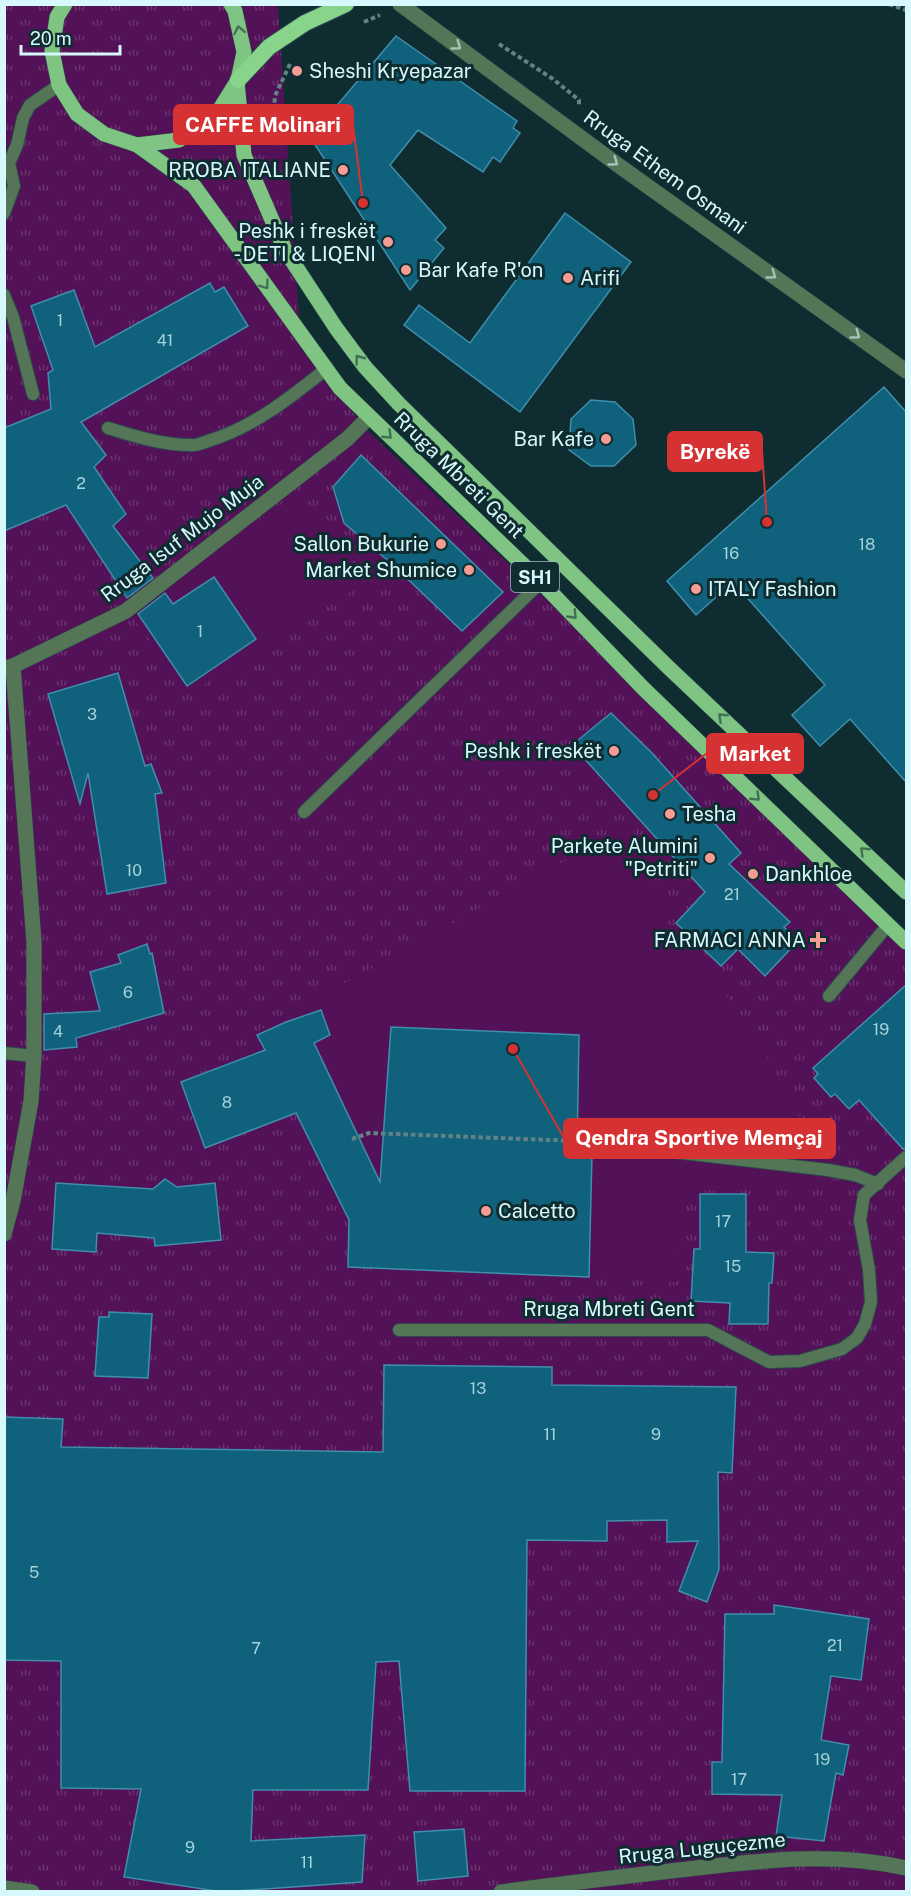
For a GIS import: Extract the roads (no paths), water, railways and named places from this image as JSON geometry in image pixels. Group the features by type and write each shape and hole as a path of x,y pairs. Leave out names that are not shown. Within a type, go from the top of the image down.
{"highway":[{"path":"238,81 269,47 305,23 346,4"}],"main road":[{"name":"Rruga Mbreti Gent","path":"231,4 236,11 244,52 238,81 244,155 285,250 336,328 365,367 399,404 630,627 668,667 906,892"},
{"name":"Rruga Mbreti Gent","path":"60,9 52,51 59,86 77,114 104,134 136,145 194,186 340,388 541,582 643,688 906,942"},
{"name":"Rruga Mbreti Gent","path":"136,145 179,140 215,117 238,81"}],"street":[{"name":"Rruga Ethem Osmani","path":"400,4 618,165 906,371"},
{"name":"Rruga Isuf Mujo Muja","path":"9,667 126,611 347,439 369,417"},
{"path":"4,1234 13,1201 31,1101 34,1056 34,942 9,667"},
{"name":"Rruga Luguçezme","path":"501,1892 739,1863 816,1858 883,1863 906,1868"},
{"path":"4,1888 32,1892"}],"lane":[{"path":"4,213 14,186 7,163 17,145 23,118 30,105 59,86"},
{"path":"4,296 13,317 33,394"},
{"path":"108,428 138,437 192,446 219,438 261,417 297,393 326,369"},
{"path":"304,812 541,582"},
{"path":"829,996 888,925"},
{"path":"4,1053 34,1056"},
{"path":"622,1146 828,1170 855,1175 878,1184"},
{"name":"Rruga Mbreti Gent","path":"399,1330 708,1330 769,1362 800,1361 842,1349 857,1338 865,1324 871,1302 869,1270 860,1220 864,1195 906,1157"}],"place":[{"name":"Sheshi Kryepazar","path":"297,71"},
{"name":"RROBA ITALIANE","path":"343,170"},
{"name":"CAFFE Molinari","path":"363,203"},
{"name":"Peshk i freskët - DETI & LIQENI","path":"388,242"},
{"name":"Bar Kafe R'on","path":"406,270"},
{"name":"Arifi","path":"568,278"},
{"name":"Bar Kafe","path":"606,439"},
{"name":"Byrekë","path":"767,522"},
{"name":"Sallon Bukurie","path":"441,544"},
{"name":"Market Shumice","path":"469,570"},
{"name":"ITALY Fashion","path":"696,589"},
{"name":"Peshk i freskët","path":"614,751"},
{"name":"Market","path":"653,795"},
{"name":"Tesha","path":"670,814"},
{"name":"Parkete Alumini \"Petriti\"","path":"710,858"},
{"name":"Dankhloe","path":"753,874"},
{"name":"FARMACI ANNA","path":"818,940"},
{"name":"Qendra Sportive Memçaj","path":"513,1049"},
{"name":"Calcetto","path":"486,1211"}]}
